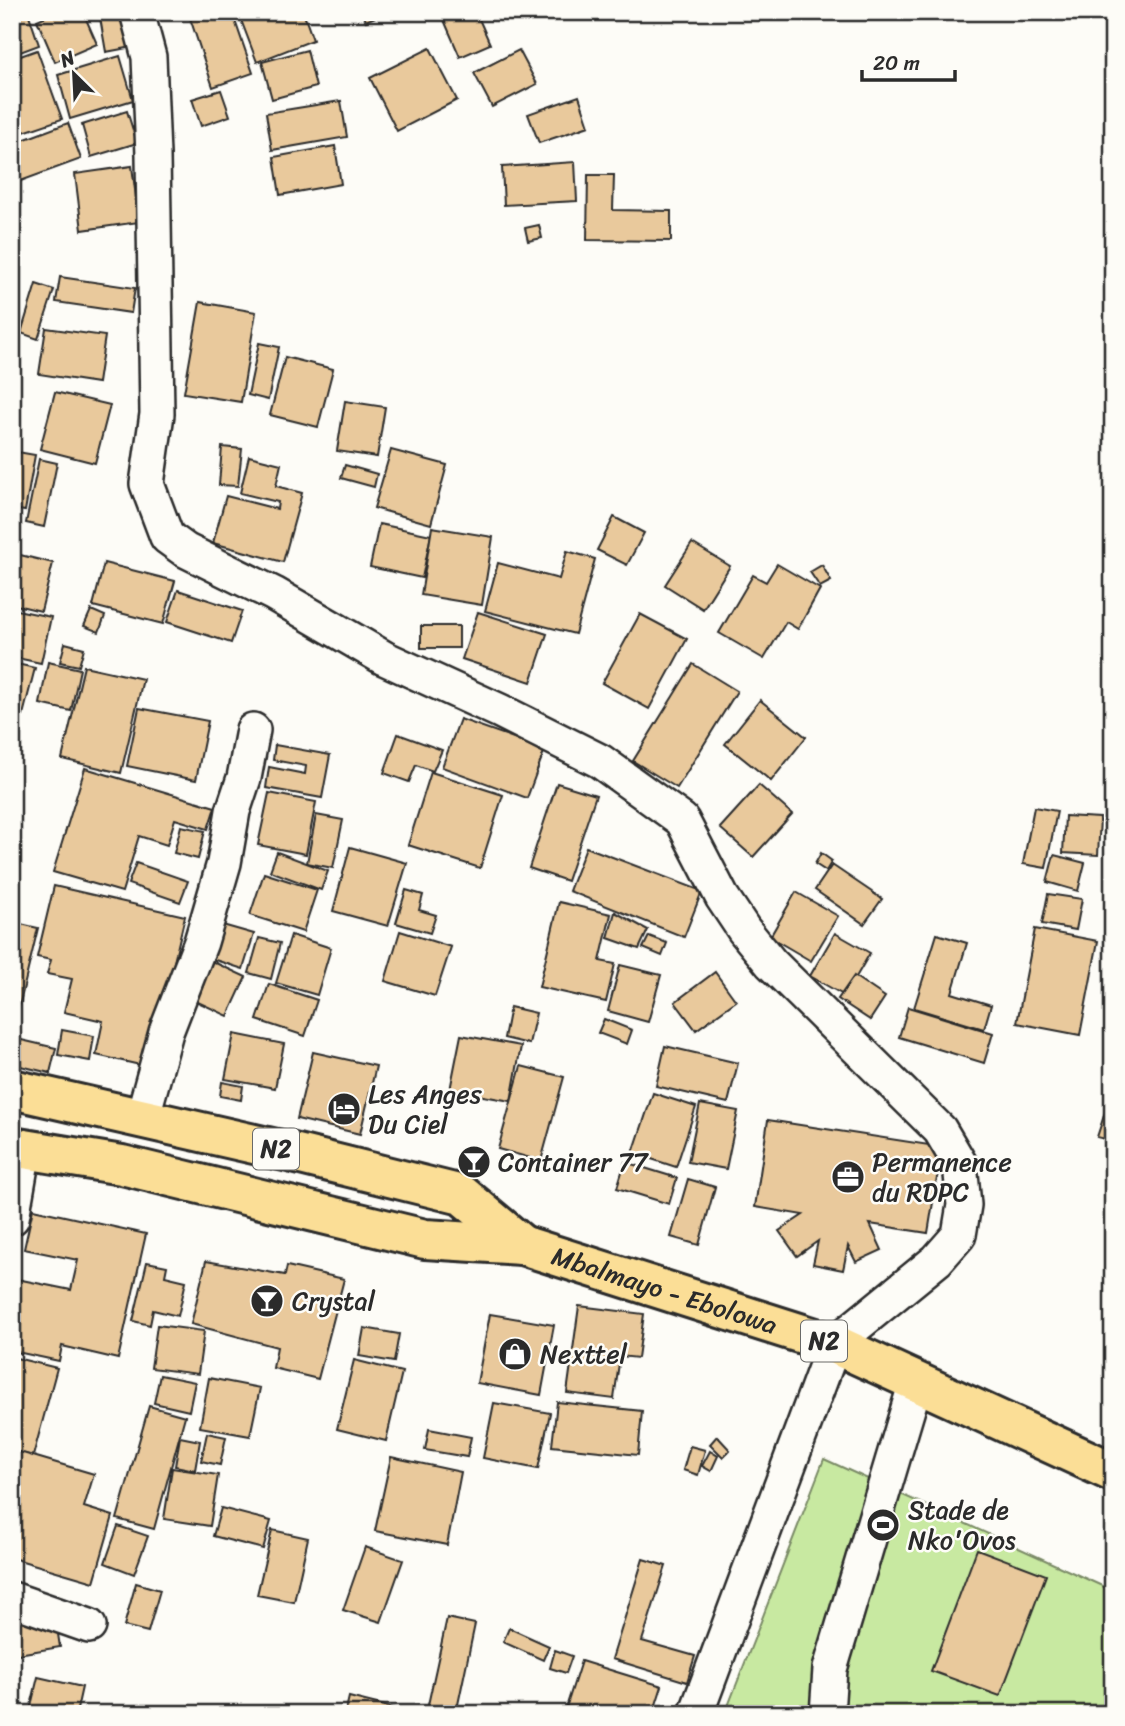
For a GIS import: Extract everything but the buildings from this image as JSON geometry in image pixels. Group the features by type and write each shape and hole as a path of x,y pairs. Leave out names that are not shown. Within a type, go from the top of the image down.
{"highway":[{"name":"Mbalmayo - Ebolowa","path":"12,1089 285,1151 462,1195 522,1245"},
{"name":"Mbalmayo - Ebolowa","path":"18,1148 122,1165 425,1239 522,1245 834,1344 1113,1472"}],"street":[{"path":"137,12 149,57 152,128 157,414 148,484 167,537 186,550 274,594 384,659 500,711 600,761 682,820 722,897 764,955 940,1130 960,1164 964,1205 959,1235 937,1260 834,1344 696,1714"},
{"path":"142,1119 166,1032 201,942 224,863 233,811 244,778 253,730"},
{"path":"12,1218 18,1148"},
{"path":"827,1714 830,1669 916,1382"},
{"path":"12,1599 89,1626"}],"green space":[{"name":"Stade de Nko'Ovos","path":"824,1459 1113,1591 1113,1714 725,1714"}],"place":[{"name":"Les Anges Du Ciel","path":"344,1109"},
{"name":"Container 77","path":"474,1162"},
{"name":"Permanence du RDPC","path":"848,1177"},
{"name":"Crystal","path":"267,1301"},
{"name":"Nexttel","path":"515,1354"},
{"name":"Stade de Nko'Ovos","path":"883,1525"}]}
